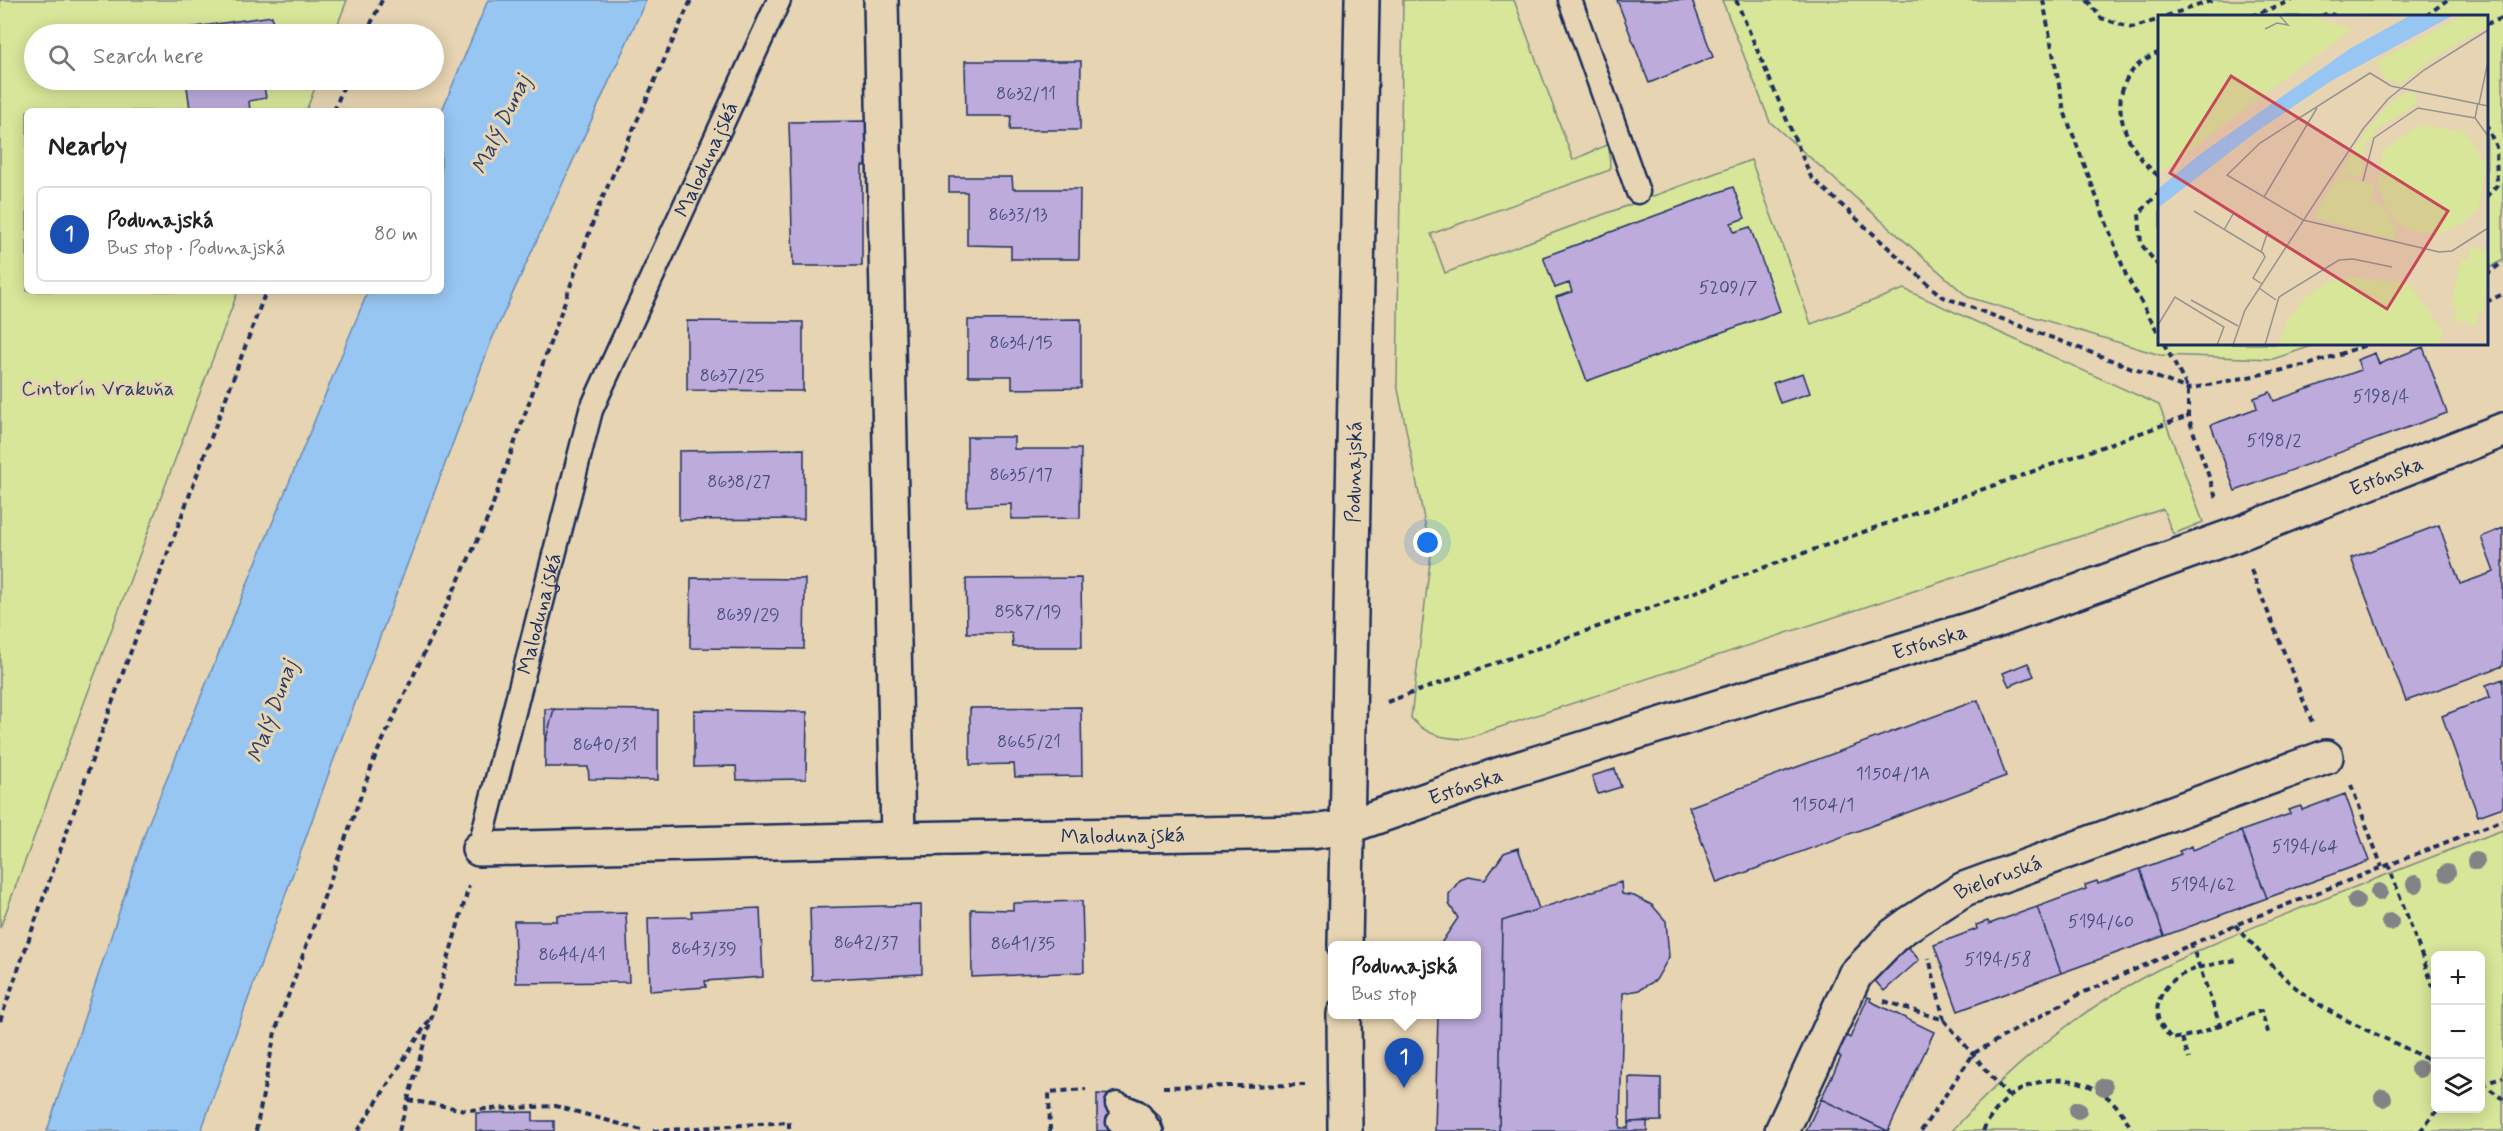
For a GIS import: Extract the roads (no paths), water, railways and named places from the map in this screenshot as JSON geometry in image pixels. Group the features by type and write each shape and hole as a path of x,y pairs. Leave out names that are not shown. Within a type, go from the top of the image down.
{"street":[{"path":"881,0 898,839"},
{"name":"Podunajská","path":"1345,941 1362,0"},
{"name":"Estónska","path":"1347,827 1510,771 2003,618 2235,535 2503,430"},
{"name":"Bieloruská","path":"1782,1131 1855,975 1894,935 1909,924 1964,889 2326,757"},
{"name":"Malodunajská","path":"479,849 1312,832 1347,827"},
{"path":"1344,1019 1345,1131"}],"lane":[{"name":"Malodunajská","path":"479,849 591,410 779,0"},
{"path":"1570,0 1638,192"},
{"path":"1122,1119 1139,1113 1151,1131"}],"water":[{"name":"Malý Dunaj","path":"488,0 646,0 492,339 331,767 201,1131 47,1131 147,827 367,294 444,294 443,108"}],"place":[{"name":"Podunajská","path":"1404,1088"}],"park label":[{"name":"Cintorín Vrakuňa","path":"98,388"}]}
